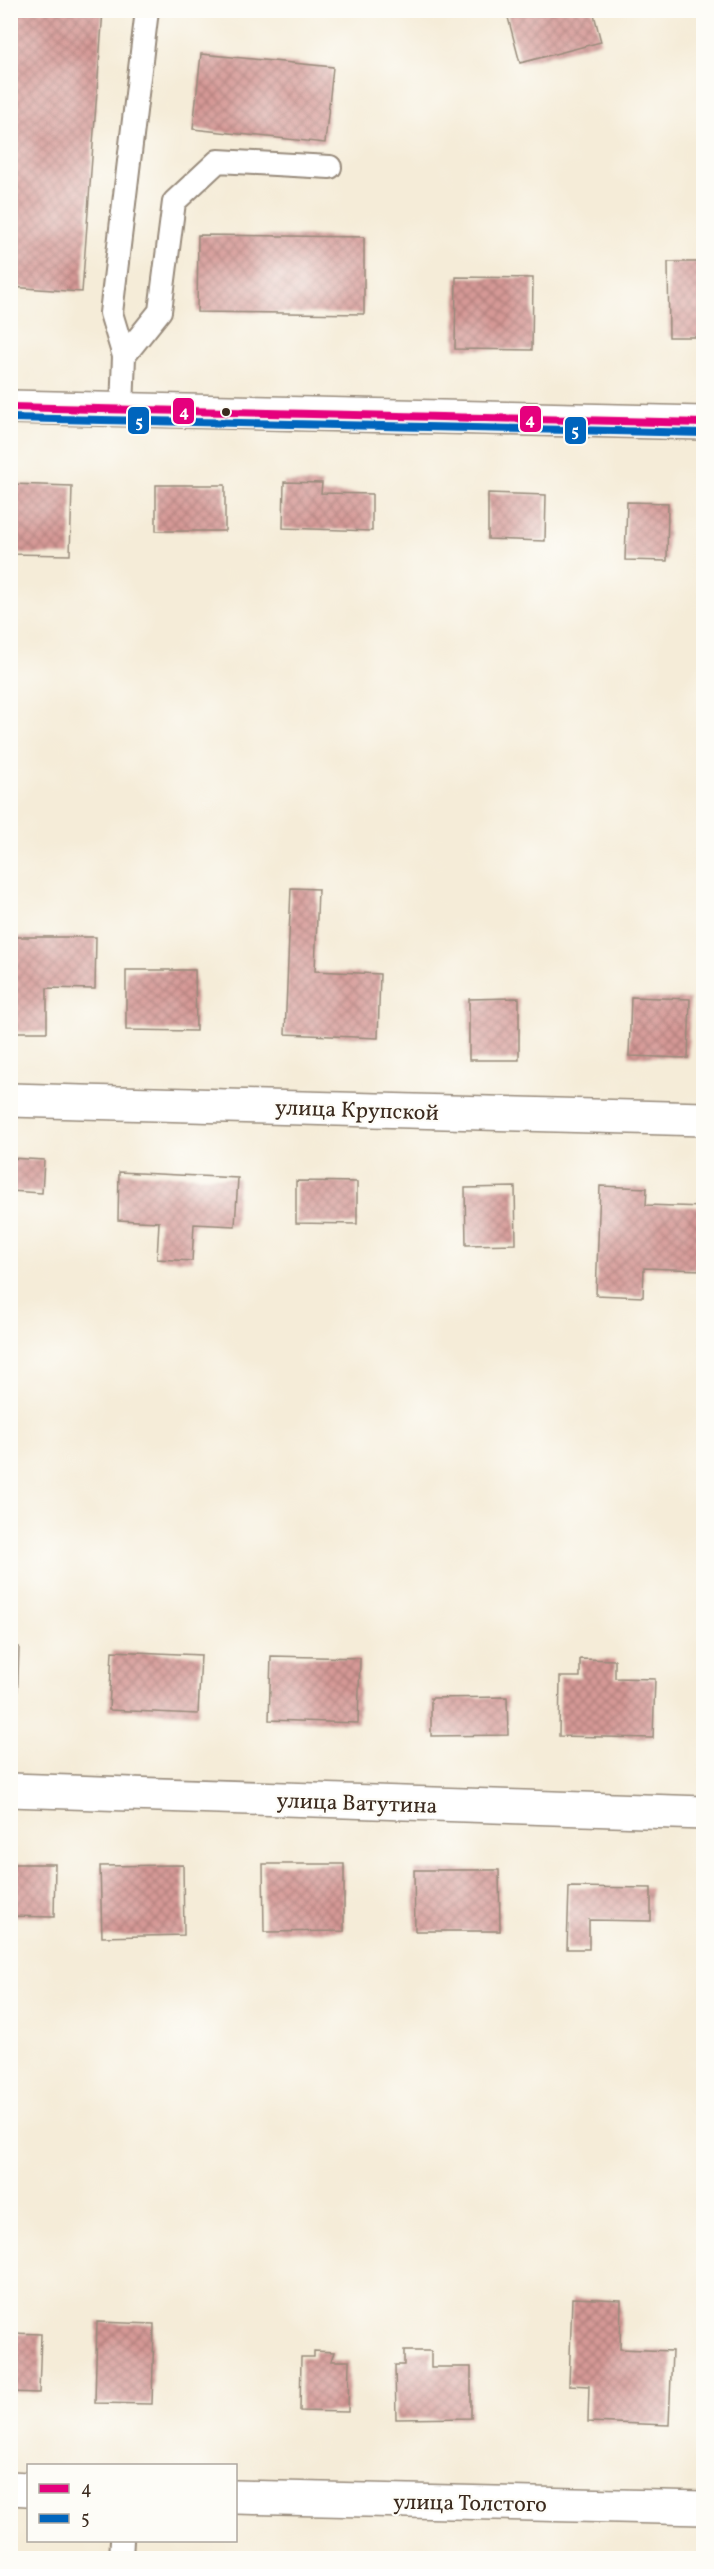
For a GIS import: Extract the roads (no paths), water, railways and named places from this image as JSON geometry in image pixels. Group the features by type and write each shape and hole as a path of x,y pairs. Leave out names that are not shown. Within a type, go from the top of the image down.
{"street":[{"path":"10,407 704,423"},
{"name":"улица Крупской","path":"10,1100 704,1119"},
{"name":"улица Ватутина","path":"10,1790 704,1813"},
{"path":"10,2488 27,2489"},
{"name":"улица Толстого","path":"237,2497 704,2508"}],"lane":[{"path":"122,409 124,357 111,313 147,10"},
{"path":"124,357 160,311 174,202 218,161 330,167"},
{"path":"121,2559 122,2542"}]}
